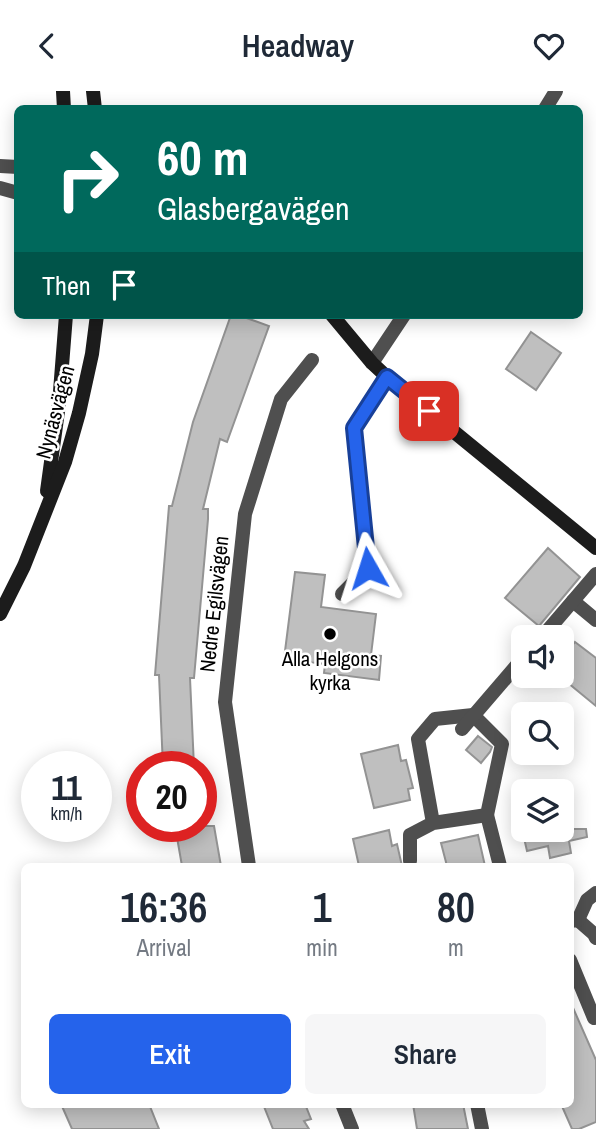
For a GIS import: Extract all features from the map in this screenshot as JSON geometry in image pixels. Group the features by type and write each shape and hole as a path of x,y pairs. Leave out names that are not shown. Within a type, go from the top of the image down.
{"street":[{"name":"Nynäsvägen","path":"43,516 59,404 66,319"},
{"name":"Nynäsvägen","path":"0,614 24,566 65,462 92,354 96,319"},
{"path":"335,319 387,377 596,548"},
{"path":"372,363 401,319"},
{"name":"Nedre Egilsvägen","path":"249,863 225,702 245,514 281,399 312,360"},
{"path":"342,594 368,568 354,428 387,377"},
{"path":"552,625 596,574"},
{"path":"573,601 596,619"},
{"path":"461,729 511,672"},
{"path":"473,715 502,744 487,815 499,863"},
{"path":"433,823 418,739 435,719 473,715"},
{"path":"410,861 410,835 433,823 487,815"},
{"path":"596,893 587,900 574,921 596,939"},
{"path":"574,969 596,1016"},
{"path":"344,1108 352,1129"},
{"path":"478,1108 482,1129"}],"building":[{"path":"230,319 249,319 269,326 227,442 220,439 203,509 208,509 208,519 194,678 190,678 193,751 162,751 159,675 155,675 169,506 172,506 193,422"},
{"path":"531,332 561,353 536,390 506,369"},
{"path":"548,548 580,577 540,625 505,598"},
{"name":"Alla Helgons kyrka","path":"295,572 325,575 321,607 376,614 371,655 381,656 379,680 324,673 325,664 284,659"},
{"path":"574,643 596,658 596,706 574,688"},
{"path":"478,736 492,747 481,763 466,750"},
{"path":"398,745 401,761 406,760 413,788 408,789 410,800 374,808 361,754"},
{"path":"574,829 586,829 587,837 574,840"},
{"path":"389,830 392,846 397,844 401,863 358,863 353,839"},
{"path":"478,835 484,863 446,863 441,843"},
{"path":"178,842 217,842 220,863 181,863"},
{"path":"525,842 569,842 571,853 550,858 548,846 527,851"},
{"path":"574,1010 596,1060 596,1122 572,1129 563,1108 574,1108"},
{"path":"63,1108 151,1108 159,1129 72,1129"},
{"path":"265,1108 307,1108 311,1119 304,1121 309,1129 273,1129"},
{"path":"414,1108 464,1108 468,1129 417,1129"}],"place":[{"name":"Alla Helgons kyrka","path":"330,634"}],"route":[{"path":"368,568 354,428 387,377 429,411"}]}
